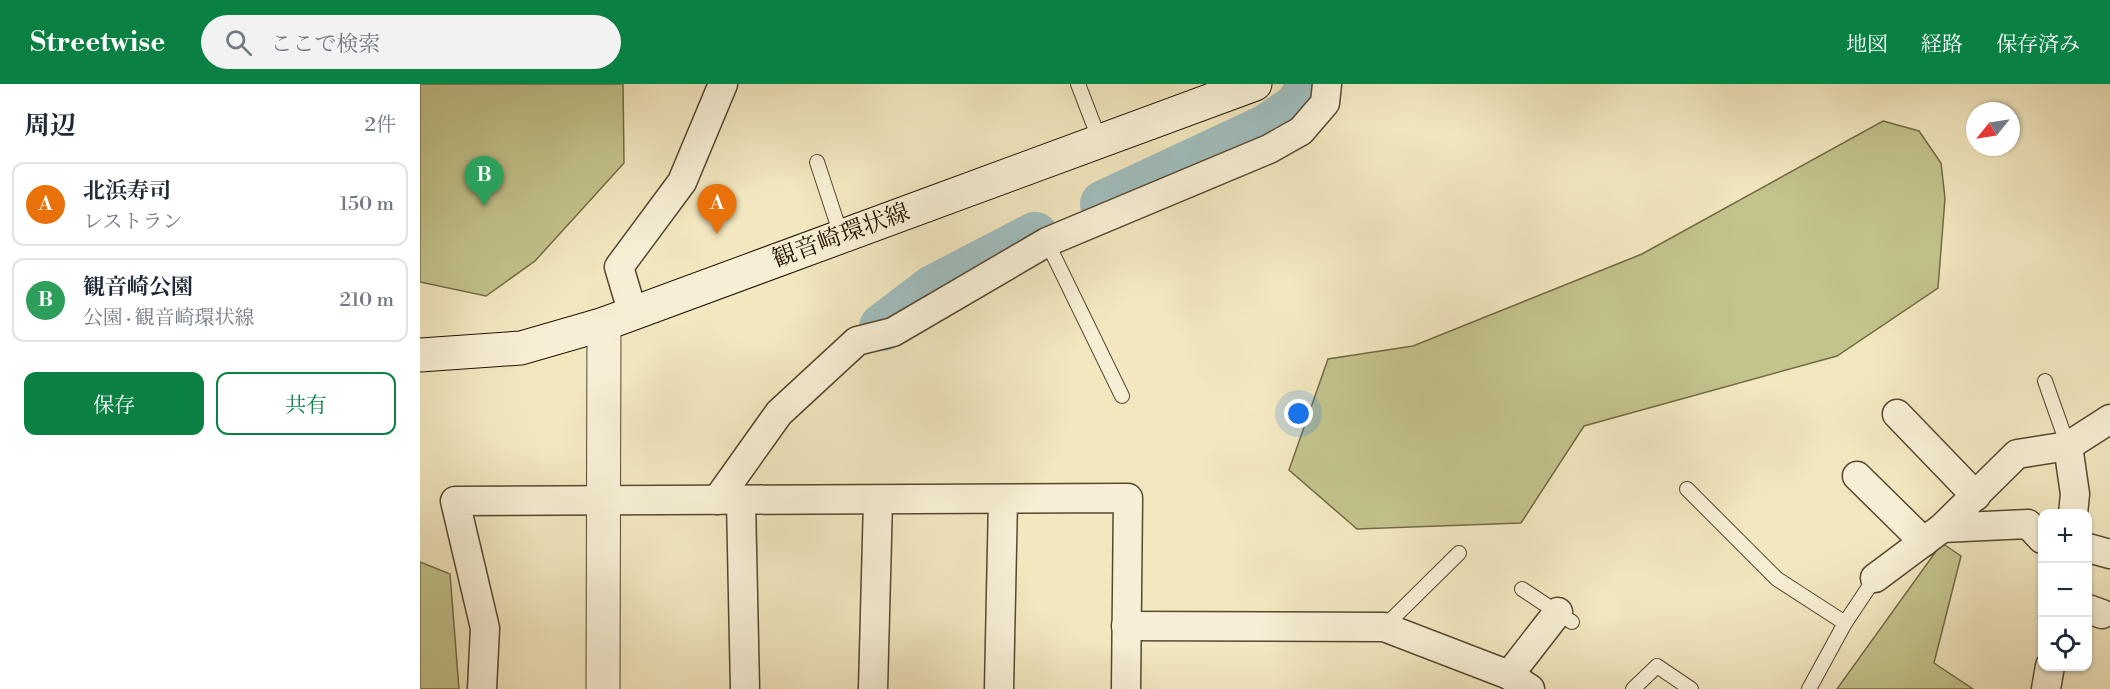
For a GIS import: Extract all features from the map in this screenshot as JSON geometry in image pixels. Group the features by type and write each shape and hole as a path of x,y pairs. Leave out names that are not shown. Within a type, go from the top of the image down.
{"main road":[{"name":"観音崎環状線","path":"420,355 521,348 618,319 1255,84"},
{"path":"603,689 604,501 618,319"}],"street":[{"path":"618,319 619,267 682,182 723,84"},
{"path":"745,689 729,501 779,413 857,341 893,332 1047,242 1269,149 1301,131 1325,103 1327,84"},
{"path":"1897,414 1976,496"},
{"path":"1875,578 1933,535 2018,454 2068,446 2110,419"},
{"path":"2068,446 2075,494 2073,509"},
{"path":"1857,476 1933,535 2028,524 2038,534"},
{"path":"482,689 484,628 455,501 878,501 1128,498 1126,689"},
{"path":"999,689 1003,499"},
{"path":"873,689 878,501"},
{"path":"2092,549 2110,554"},
{"path":"1126,626 1384,627 1520,684 1565,617"},
{"path":"2046,689 2049,671"}],"lane":[{"path":"1078,84 1100,141"},
{"path":"817,162 842,235"},
{"path":"1047,242 1122,396"},
{"path":"2045,381 2068,446"},
{"path":"1687,489 1777,579 1845,623"},
{"path":"1384,627 1459,553"},
{"path":"1809,689 1845,623 1875,578"},
{"path":"1522,589 1565,617"},
{"path":"1633,689 1657,666 1691,689"}],"green space":[{"path":"420,84 623,84 624,163 535,261 486,296 420,282"},
{"path":"1883,121 1919,131 1941,163 1945,198 1938,288 1837,356 1584,426 1521,523 1357,529 1289,470 1328,359 1413,346 1642,254"},
{"path":"1942,543 1961,556 1934,663 1973,689 1837,689"},
{"path":"420,562 450,574 459,689 420,689"}],"waterway":[{"path":"1104,204 1267,128 1299,106 1309,88"},
{"path":"883,327 933,289 1035,236"}],"place":[{"name":"観音崎公園","path":"484,206"},
{"name":"北浜寿司","path":"717,234"}]}
